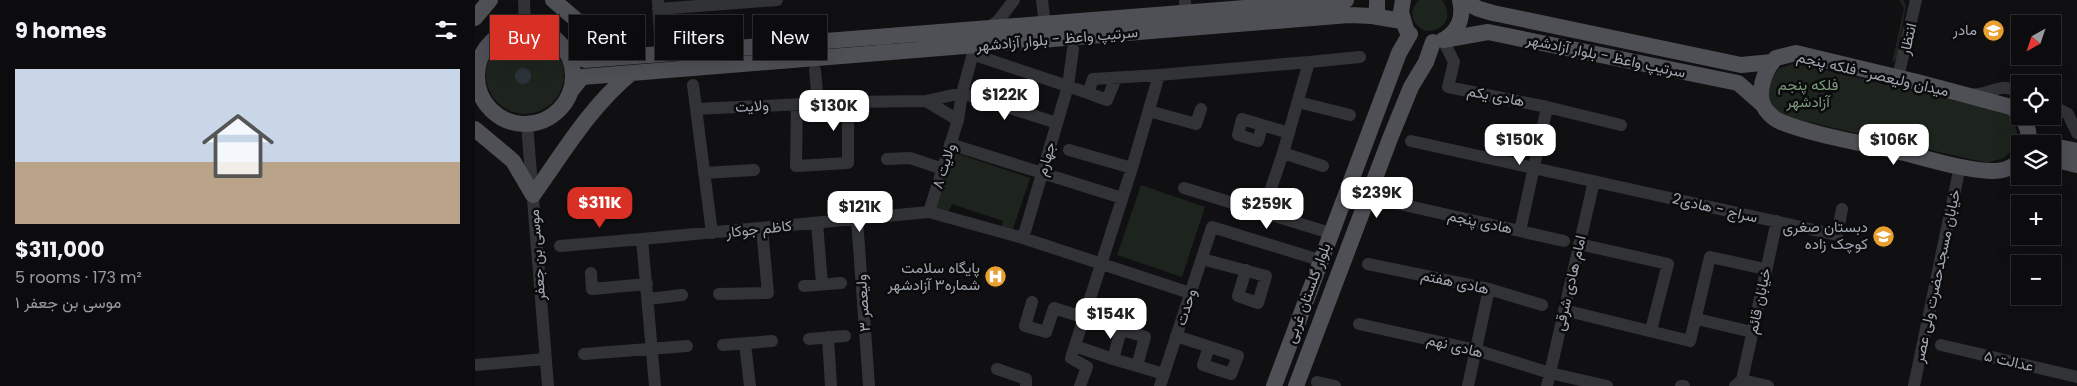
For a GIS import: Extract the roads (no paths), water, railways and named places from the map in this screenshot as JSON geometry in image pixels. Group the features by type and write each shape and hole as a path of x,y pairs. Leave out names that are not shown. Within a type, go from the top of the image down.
{"main road":[{"path":"475,18 490,0"},
{"path":"553,0 571,15"},
{"name":"سرتیپ واعظ - بلوار آزادشهر","path":"743,47 1185,7 1346,0"},
{"path":"1372,16 1377,10 1377,0"},
{"path":"1403,0 1401,12 1406,27"},
{"path":"1438,41 1453,34 1460,24 1463,11 1461,0"},
{"name":"سرتیپ واعظ - بلوار آزادشهر","path":"1461,0 1479,9 1493,13 1741,66 1772,62"},
{"name":"سرتیپ واعظ - بلوار آزادشهر","path":"570,92 583,78 973,50 1349,15 1372,16 1406,27 1421,41 1438,41 1473,33 1488,32 1738,83 1762,104"},
{"name":"بلوار گلستان غربی","path":"1274,386 1399,53 1406,27"},
{"name":"بلوار گلستان غربی","path":"1296,386 1411,87 1438,41"},
{"path":"490,44 477,62 478,94 489,108 500,117 513,122 527,124 541,121 553,115 563,105 570,92 573,79 572,65 567,52 559,43"},
{"name":"میدان ولیعصر- فلکه پنجم","path":"1772,62 1775,58 1796,54 1898,77 2011,107"},
{"path":"1772,62 1761,87 1762,104 1779,122 1960,166 1990,171 2006,170 2011,167"},
{"path":"1390,77 1396,73 1404,73 1410,79 1411,87"},
{"path":"475,129 513,161 533,195 592,112 610,90 630,74"},
{"path":"2061,148 2077,151"},
{"path":"2061,161 2077,165"}],"street":[{"path":"524,0 525,15"},
{"path":"658,4 777,0"},
{"path":"993,25 1014,0"},
{"path":"1042,0 1044,21"},
{"name":"انتظار","path":"1898,77 1916,0"},
{"name":"هادی یکم","path":"1438,41 1454,62 1448,87 1547,107 1621,125"},
{"name":"جهارم","path":"1023,238 1068,86 1073,49"},
{"path":"973,50 1107,100 1116,78"},
{"name":"ولایت ۸","path":"929,212 958,120 962,93 973,50"},
{"path":"1088,93 1093,79 1360,57"},
{"path":"1263,212 1283,153 1309,62"},
{"path":"815,70 817,103"},
{"path":"1081,386 1087,366 1071,358 1132,168 1159,75"},
{"path":"693,85 712,233"},
{"path":"1969,96 1986,93 1995,88 2011,89"},
{"path":"962,93 1057,123"},
{"name":"ولایت","path":"696,109 817,103 926,101 962,93"},
{"path":"926,101 958,120"},
{"path":"797,104 796,166 848,163 848,102"},
{"path":"1298,102 1350,115"},
{"path":"1520,231 1547,107"},
{"path":"1149,111 1196,124 1201,109"},
{"path":"2061,110 2068,114 2077,133"},
{"path":"1242,120 1238,135 1258,141 1262,126 1289,133"},
{"name":"موسی بن جعفر","path":"527,124 547,386"},
{"name":"سراج - هادی2","path":"1411,141 1837,235 1842,209"},
{"path":"950,144 1122,198"},
{"path":"1069,150 1132,168"},
{"path":"1283,153 1323,166"},
{"path":"887,159 910,158 943,168"},
{"name":"خیابان مسجدحضرت ولی عصر","path":"1914,386 1960,166"},
{"path":"704,173 754,170"},
{"name":"امام هادی شرقی","path":"1547,386 1593,181"},
{"path":"1184,188 1330,233"},
{"name":"هادی پنجم","path":"1395,203 1564,241"},
{"name":"کاظم جوکار","path":"560,246 762,229 929,212 1023,238 1190,293"},
{"name":"ولیعصر ۳","path":"857,219 869,386"},
{"name":"خیابان قائم","path":"1738,383 1752,332 1777,221"},
{"path":"817,223 822,284"},
{"name":"وحدت","path":"1163,383 1176,336 1212,228 1313,258"},
{"path":"719,294 768,293 762,229"},
{"path":"642,239 655,386"},
{"path":"1579,244 1668,264 1651,330"},
{"path":"1565,310 1690,341 1697,319 1710,257 1765,269"},
{"path":"1202,259 1246,270 1266,276 1258,303 1238,296 1246,270"},
{"name":"هادی هفتم","path":"1368,264 1489,289 1542,305"},
{"path":"591,273 592,289 647,284"},
{"path":"804,286 841,282"},
{"path":"1468,386 1489,289"},
{"path":"648,299 682,295"},
{"path":"1032,302 1025,326 1046,332 1054,308 1145,337 1137,366"},
{"path":"1697,319 1752,332"},
{"name":"هادی نهم","path":"1359,324 1476,350 1550,373 1607,386"},
{"path":"1113,359 1121,330"},
{"path":"809,339 845,336"},
{"path":"1176,336 1238,356 1231,374 1203,365 1209,347"},
{"path":"828,337 831,386"},
{"path":"723,345 772,342"},
{"path":"745,344 750,386"},
{"name":"عدالت ۵","path":"1941,345 2077,377"},
{"path":"584,354 653,347 687,346"},
{"path":"1075,346 1137,366 1163,383"},
{"path":"475,365 545,360"},
{"path":"997,369 1026,379 1026,386"},
{"path":"1317,382 1335,386"},
{"path":"1738,383 1768,386"}],"place":[{"name":"مادر","path":"1993,30"},
{"name":"دبستان صغری کوچک زاده","path":"1884,236"},
{"name":"پایگاه سلامت شماره۳ آزادشهر","path":"996,277"}],"park label":[{"name":"فلکه پنجم آزادشهر","path":"1808,94"}]}
